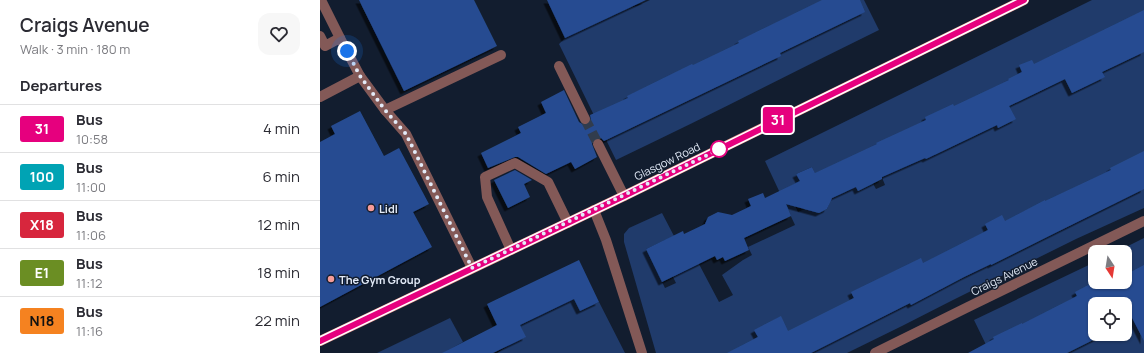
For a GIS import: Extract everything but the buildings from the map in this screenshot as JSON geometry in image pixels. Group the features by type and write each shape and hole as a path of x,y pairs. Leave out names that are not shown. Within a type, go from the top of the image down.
{"main road":[{"name":"Glasgow Road","path":"320,341 624,196 1024,0"}],"street":[{"path":"321,0 360,76 385,110 406,134 472,268"},
{"path":"320,36 325,46 340,38"},
{"path":"385,110 501,55"},
{"path":"559,66 586,119"},
{"path":"320,97 360,76"},
{"path":"598,144 624,196"},
{"path":"511,250 487,197 485,178 515,163 548,182 568,223"},
{"path":"594,210 606,240 642,353"},
{"name":"Craigs Avenue","path":"875,353 968,306 1144,221"}],"shaded area":[{"path":"650,0 864,0 879,30 616,160 559,44 565,38 631,7"},
{"path":"1092,0 1144,0 1144,208 1076,239 847,353 656,353 624,242 624,234 629,228 662,213 674,236 646,249 665,288 676,283 673,277 691,249 719,302 733,295 722,275 752,255 748,247 795,225 765,161","holes":["877,143 935,155 926,159 923,154 912,163 900,169 898,166 889,170","833,165 881,175 885,185 876,189 871,180 846,192","812,167 829,204 827,209 819,213 811,206 798,212 787,188 800,181 796,174"]},
{"path":"1144,238 1144,353 990,353 974,320 1088,265 1088,289 1132,289 1132,245 1130,245"},
{"path":"574,299 580,311 599,302 625,353 497,353 525,337 520,325"},
{"path":"450,318 463,342 443,353 377,353"}],"tunnel":[{"path":"585,119 598,144"}],"bus line":[{"name":"31","path":"320,341 624,196 1024,0"}],"place":[{"name":"Lidl","path":"371,208"},
{"name":"The Gym Group","path":"331,279"}],"route":[{"path":"347,51 360,76 385,110 406,134 472,268 724,147 719,149"}]}
